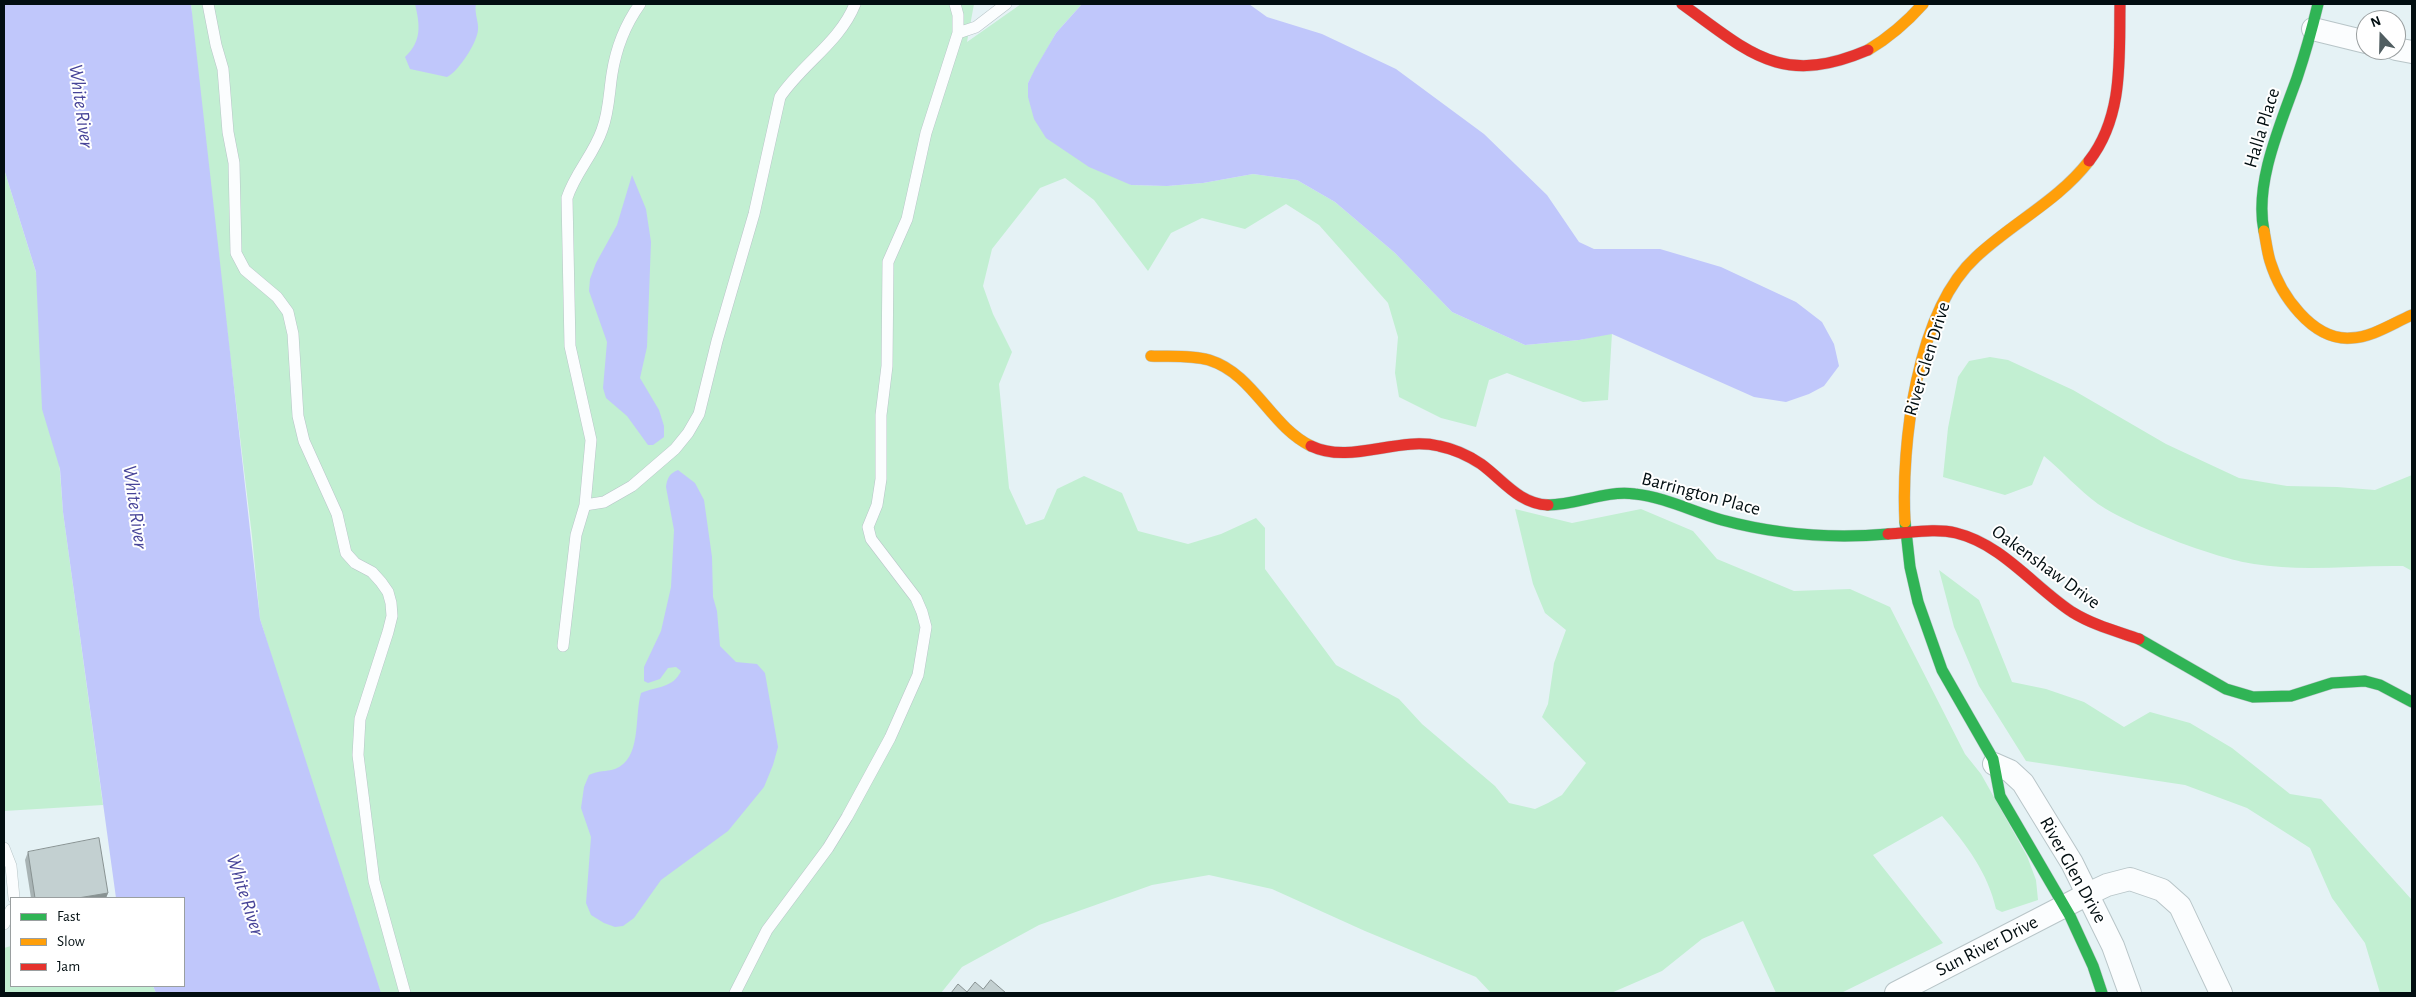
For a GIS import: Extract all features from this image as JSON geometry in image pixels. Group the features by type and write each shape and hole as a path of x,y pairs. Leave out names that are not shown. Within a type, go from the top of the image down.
{"street":[{"path":"1682,4 1751,53 1785,65 1809,66 1848,59 1867,51 1904,27 1923,4"},
{"name":"River Glen Drive","path":"2102,993 2085,946 2072,863 2023,783 2010,771 1994,764 1960,705 1935,654 1918,601 1906,532 1904,486 1908,424 1920,370 1950,287 1965,268 2077,176 2103,140 2115,97 2120,4"},
{"name":"Halla Place","path":"2318,4 2313,29 2267,164 2262,200 2270,258 2284,294 2294,308 2305,320 2326,334 2347,338 2359,337 2412,315"},
{"path":"2313,29 2356,40"},
{"name":"Barrington Place","path":"1151,356 1190,357 1212,361 1232,371 1249,386 1280,424 1307,445 1335,452 1351,452 1408,443 1437,446 1469,457 1512,491 1538,504 1571,503 1618,492 1637,494 1783,534 1840,538 1906,532"},
{"name":"Oakenshaw Drive","path":"1906,532 1956,533 1983,542 2058,602 2083,618 2096,625 2146,641 2213,683 2238,693 2253,697 2276,698 2291,696 2332,683 2365,681 2380,685 2412,702"},
{"name":"Sun River Drive","path":"1896,993 2077,899 2107,885 2130,880 2162,890 2180,906 2221,993"},
{"name":"River Glen Drive","path":"2077,899 2113,946 2130,993"}],"lane":[{"path":"208,4 223,69 228,132 234,163 236,253 245,270 276,298 288,312 294,352 298,416 304,441 337,514 346,553 355,563 372,572 381,582 388,592 391,603 392,616 388,632 360,719 358,755 374,881 405,993"},
{"path":"563,646 576,536 585,505 591,440 570,346 567,198 571,185 602,131 607,115 612,72 622,36 630,17 640,4"},
{"path":"585,505 604,502 632,486 675,449 688,433 699,414 754,214 780,97 788,85 830,42 843,25 855,4"},
{"path":"735,993 767,930 828,848 847,816 890,738 918,675 926,627 922,612 916,598 871,539 868,528 877,505 881,480 881,415 887,366 888,262 906,219 926,133 958,33 958,15 955,4"},
{"path":"958,33 976,28 1006,4"},
{"path":"4,848 11,866 14,897"},
{"path":"4,924 10,912"}],"green space":[{"path":"191,4 974,4 967,42 1021,4 1082,4 1056,33 1028,83 1131,185 1167,186 1203,183 1253,174 1297,180 1335,202 1395,253 1452,312 1525,345 1579,340 1612,333 1608,400 1583,402 1507,373 1489,380 1476,427 1441,418 1399,397 1395,373 1398,337 1388,303 1319,225 1286,204 1245,229 1202,218 1171,233 1148,271 1094,200 1065,178 1040,188 992,249 983,286 993,314 1012,352 999,384 1009,488 1026,525 1044,519 1057,489 1084,476 1122,493 1138,531 1188,544 1221,534 1256,518 1265,528 1265,569 1336,665 1399,699 1422,724 1495,786 1509,803 1535,809 1562,795 1586,763 1542,717 1548,704 1554,663 1566,630 1545,613 1533,584 1515,509 1572,523 1641,509 1693,531 1717,559 1794,591 1850,589 1890,607 1965,754 1981,774 2027,856 2036,880 2038,900 2002,912 1996,909 1982,871 1942,816 1873,855 1943,943 1841,993 1776,993 1743,921 1702,939 1662,971 1611,993 1491,993 1476,977 1365,931 1272,889 1209,875 1152,885 1039,925 962,967 941,993 378,993 347,904 260,619 252,536 197,82"},
{"path":"4,169 48,311 63,512 103,805 4,811"},
{"path":"1990,357 2008,360 2073,390 2166,444 2239,478 2287,486 2375,490 2412,475 2412,571 2403,566 2291,568 2254,564 2217,555 2173,540 2113,513 2091,499 2044,456 2032,485 2005,495 1943,477 1948,428 1958,377 1969,361"},
{"path":"1939,570 1979,600 2012,682 2046,689 2084,702 2124,727 2150,712 2190,723 2232,748 2290,794 2321,799 2412,900 2412,993 2380,993 2365,943 2332,898 2310,848 2247,808 2185,785 2026,761 1979,686 1954,627"},
{"path":"10,946 10,987 153,987 156,993 4,993 4,948"}],"water":[{"name":"White River","path":"4,4 191,4 260,619 381,993 156,993 153,987 185,987 185,897 116,897 63,512 60,469 42,409 36,272 4,169"},
{"path":"415,4 476,4 477,36 461,63 447,77 410,69 405,57 411,51 417,39 419,26"},
{"path":"1082,4 1249,4 1267,17 1322,34 1396,69 1484,134 1547,195 1579,242 1594,249 1660,249 1721,267 1796,302 1822,322 1834,344 1839,366 1824,386 1809,394 1786,402 1754,397 1612,334 1579,340 1525,345 1452,312 1395,253 1335,202 1297,180 1253,174 1203,183 1167,186 1131,185 1089,167 1046,138 1034,119 1028,97 1028,83 1035,69 1056,33"},
{"path":"632,175 646,209 651,242 647,347 640,378 659,410 664,426 664,437 653,445 648,445 627,416 606,398 603,388 607,342 589,291 590,279 596,263 617,225"},
{"path":"678,470 695,483 704,500 712,557 713,597 717,611 720,646 736,662 757,664 765,673 778,747 764,787 728,831 661,880 634,918 623,926 615,927 591,915 586,903 591,837 581,808 584,787 589,775 615,769 624,764 629,756 636,736 641,693 669,684 678,677 681,671 676,667 668,668 660,679 648,683 644,681 644,667 661,631 671,587 674,530 666,487 669,476"}],"building":[{"path":"99,838 108,893 84,897 35,897 28,852"},
{"path":"991,980 1006,993 951,993 958,984 967,992 975,982 983,989"}],"traffic: fast":[{"path":"2264,231 2262,212 2266,173 2277,134 2303,60 2318,4"},
{"path":"1548,505 1624,493 1668,501 1722,520 1763,529 1825,536 1888,534"},
{"path":"1905,522 1910,567 1918,602 1942,670 1993,759 2000,796 2070,916 2093,966 2102,993"},
{"path":"2139,639 2226,689 2253,697 2291,696 2332,683 2365,681 2380,685 2412,702"}],"traffic: slow":[{"path":"1868,50 1897,29 1923,4"},
{"path":"1905,522 1906,456 1916,381 1926,345 1939,311 1956,281 1976,257 2049,200 2077,175 2089,161"},
{"path":"2264,231 2270,261 2281,287 2300,313 2323,332 2337,337 2359,337 2375,332 2412,315"},
{"path":"1151,356 1202,358 1225,367 1250,388 1284,426 1311,446"}],"traffic: jam":[{"path":"1682,4 1748,50 1768,59 1789,65 1812,65 1838,61 1868,50"},
{"path":"2089,161 2100,144 2114,106 2119,66 2120,4"},
{"path":"1311,446 1326,451 1342,453 1407,444 1445,447 1481,464 1520,496 1538,504 1548,505"},
{"path":"1888,534 1940,531 1956,533 1973,539 2003,556 2058,602 2080,617 2139,639"}]}
